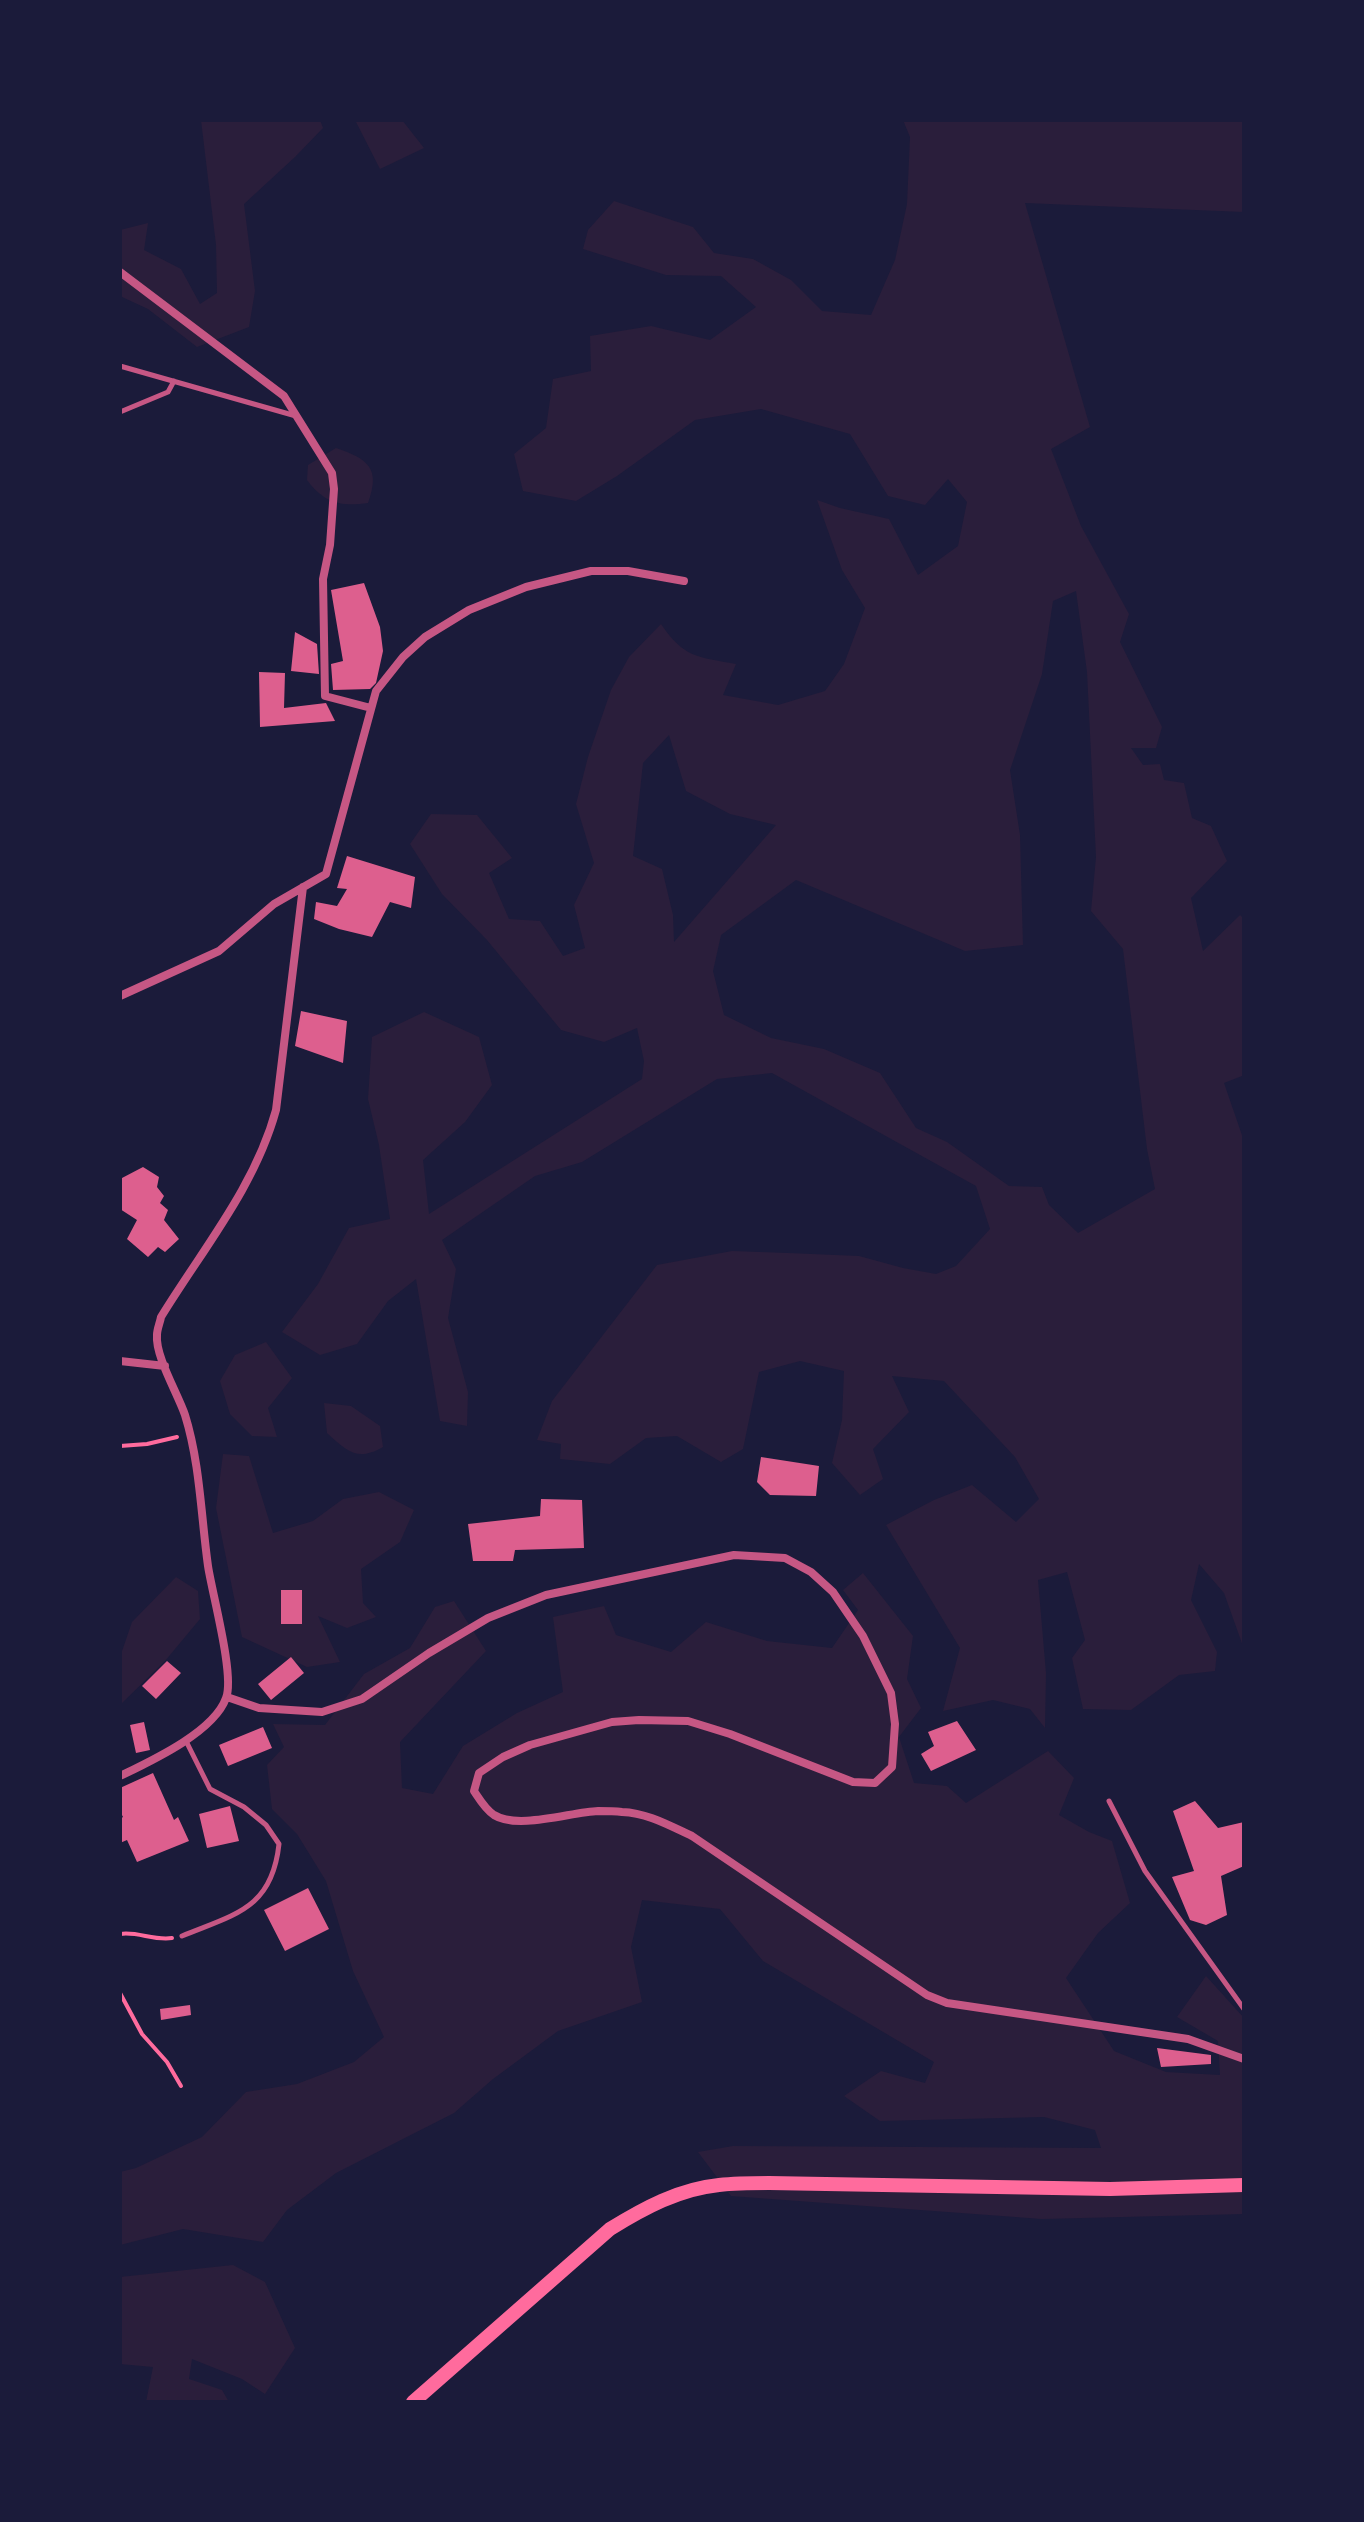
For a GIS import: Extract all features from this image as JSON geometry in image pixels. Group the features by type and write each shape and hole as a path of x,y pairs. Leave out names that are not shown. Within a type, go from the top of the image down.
{"main road":[{"path":"413,2402 610,2229 644,2208 691,2191 717,2185 769,2183 1110,2189 1244,2185"}],"street":[{"path":"120,272 284,396 332,473 334,489 330,545 323,579 325,696 371,708"},
{"path":"120,996 219,951 274,904 326,874 376,691 403,657 425,637 469,610 526,587 591,571 628,571 684,581"},
{"path":"120,1776 185,1740 212,1719 227,1697 227,1668 208,1565 195,1456 185,1415 165,1366 157,1335 161,1317 252,1174 268,1137 276,1110 303,887"},
{"path":"120,1361 165,1366"},
{"path":"227,1697 259,1708 322,1712 362,1699 429,1653 488,1618 546,1595 734,1555 785,1558 811,1572 833,1592 863,1636 891,1693 895,1724 892,1767 875,1783 853,1782 688,1721 639,1720 612,1722 530,1745 503,1757 479,1773 474,1791 484,1806 496,1816 521,1820 596,1811 627,1812 654,1818 692,1836 927,1995 947,2003 1188,2039 1244,2059"}],"lane":[{"path":"120,366 297,416"},
{"path":"120,412 168,392 174,381"},
{"path":"182,1936 250,1906 267,1887 277,1864 279,1844 266,1825 244,1807 210,1789 185,1740"},
{"path":"1109,1801 1145,1871 1244,2009"}],"path":[{"path":"120,1446 190,1435"},
{"path":"120,1934 159,1940 182,1936"},
{"path":"120,1993 142,2034 167,2062 181,2086"}],"shaded area":[{"path":"201,120 320,120 323,128 244,204 255,291 249,327 197,347 148,309 120,296 120,230 148,223 144,250 181,269 200,304 217,293 216,245"},
{"path":"355,120 402,120 424,148 380,169"},
{"path":"903,120 1244,120 1244,212 1025,203 1090,427 1051,449 1081,526 1129,614 1120,642 1162,727 1156,748 1131,748 1143,765 1160,764 1164,780 1184,783 1192,818 1211,826 1227,861 1191,898 1203,951 1240,915 1244,919 1244,1078 1242,1076 1224,1083 1244,1141 1244,1649 1224,1593 1199,1564 1191,1600 1217,1652 1215,1671 1179,1675 1131,1710 1083,1709 1072,1658 1085,1640 1067,1572 1038,1580 1046,1673 1045,1728 1030,1709 993,1700 943,1711 960,1648 886,1525 934,1500 972,1485 1016,1522 1039,1499 1015,1457 944,1381 892,1376 909,1412 873,1449 883,1479 860,1495 832,1463 842,1420 844,1371 800,1361 759,1372 743,1449 721,1462 677,1436 646,1438 610,1464 560,1459 561,1444 537,1440 552,1401 657,1265 732,1251 859,1256 936,1274 956,1266 990,1229 976,1186 772,1073 717,1079 582,1162 535,1176 442,1240 456,1269 448,1318 468,1392 467,1426 440,1421 416,1279 388,1301 357,1344 320,1355 282,1332 318,1284 349,1228 390,1219 379,1145 368,1099 372,1037 424,1012 479,1037 492,1085 465,1122 423,1160 429,1214 642,1079 644,1061 637,1028 604,1042 561,1030 487,940 442,894 410,844 431,814 477,815 512,858 489,873 509,919 540,921 563,956 585,948 574,905 594,863 576,804 611,690 629,657 661,624 685,650 711,660 736,664 723,695 778,705 825,691 844,664 865,608 842,570 817,500 889,519 918,575 958,546 967,502 948,479 925,505 888,496 850,434 761,409 695,420 617,476 576,501 523,491 514,454 546,428 553,379 591,371 590,336 651,326 710,340 756,307 721,276 666,275 583,249 588,230 614,201 693,227 714,253 753,259 791,280 822,311 871,315 895,260 907,204 910,137","holes":["1076,591 1087,672 1096,857 1091,911 1123,949 1147,1149 1155,1189 1078,1233 1049,1205 1042,1187 1009,1186 947,1142 916,1128 880,1073 824,1049 771,1038 724,1015 713,971 721,935 796,880 965,951 1023,945 1020,835 1010,770 1042,674 1053,601","669,735 686,791 730,814 776,825 674,942 673,915 662,869 633,856 643,763"]},
{"path":"336,448 356,456 369,466 373,481 368,503 334,502 320,494 307,480 308,465"},
{"path":"266,1342 292,1378 268,1408 277,1437 252,1436 230,1414 220,1381 235,1355"},
{"path":"324,1403 351,1406 380,1426 383,1447 359,1454 341,1445 327,1433"},
{"path":"223,1454 249,1456 273,1533 313,1521 343,1499 379,1492 414,1510 400,1542 361,1569 363,1603 376,1617 347,1628 318,1616 340,1662 307,1667 242,1637 216,1508"},
{"path":"863,1573 913,1636 907,1679 921,1708 899,1737 914,1783 947,1786 966,1803 1048,1751 1074,1778 1059,1815 1112,1841 1130,1903 1098,1933 1066,1978 1114,2051 1166,2072 1220,2075 1218,2041 1177,2017 1206,1976 1244,2018 1244,2214 1042,2219 731,2196 698,2152 733,2146 1101,2148 1095,2130 1044,2117 880,2121 844,2096 881,2071 925,2083 934,2062 763,1961 720,1909 642,1900 631,1947 642,2002 558,2031 493,2079 454,2113 336,2173 287,2210 263,2242 183,2229 120,2245 120,2172 136,2168 202,2137 246,2092 297,2084 354,2062 384,2037 353,1971 326,1881 297,1834 272,1809 267,1765 284,1747 273,1724 325,1725 364,1674 410,1648 435,1607 454,1601 486,1651 400,1742 402,1788 433,1794 463,1746 517,1713 563,1692 553,1617 604,1606 616,1635 671,1652 706,1622 767,1641 832,1648 858,1610 843,1590"},
{"path":"176,1577 198,1591 200,1619 165,1661 120,1705 120,1657 132,1622"},
{"path":"233,2265 265,2282 295,2348 265,2394 242,2379 192,2359 189,2379 222,2390 229,2402 146,2402 153,2367 120,2364 120,2277"}],"building":[{"path":"364,583 380,627 383,651 376,683 370,689 333,690 331,664 343,661 331,590"},
{"path":"295,632 317,644 319,674 291,671"},
{"path":"259,672 285,673 284,708 326,703 335,721 260,727"},
{"path":"347,856 415,877 411,908 390,902 372,937 314,919 316,902 337,906 347,889 337,888"},
{"path":"301,1011 347,1021 343,1063 295,1046"},
{"path":"143,1167 159,1177 157,1187 164,1196 160,1203 168,1210 164,1220 179,1239 165,1252 158,1247 148,1257 127,1239 137,1220 120,1209 122,1178"},
{"path":"761,1457 819,1466 816,1496 770,1495 757,1482"},
{"path":"541,1499 582,1500 584,1548 515,1550 513,1561 473,1561 468,1524 540,1516"},
{"path":"281,1590 302,1590 302,1624 281,1624"},
{"path":"291,1657 304,1673 271,1700 258,1684"},
{"path":"167,1661 181,1673 156,1699 142,1686"},
{"path":"957,1721 976,1750 931,1771 921,1754 934,1746 928,1732"},
{"path":"144,1722 150,1750 136,1753 130,1725"},
{"path":"263,1727 272,1748 228,1766 219,1745"},
{"path":"153,1773 174,1820 178,1817 189,1841 137,1862 127,1840 120,1843 120,1819 123,1817 120,1788"},
{"path":"1195,1801 1218,1828 1244,1822 1244,1866 1221,1876 1227,1915 1206,1925 1190,1920 1172,1877 1194,1871 1173,1811"},
{"path":"230,1806 239,1841 207,1848 199,1814"},
{"path":"308,1888 329,1929 285,1951 264,1910"},
{"path":"190,2005 191,2015 161,2020 160,2009"},
{"path":"1157,2048 1211,2055 1211,2064 1161,2067"}]}
